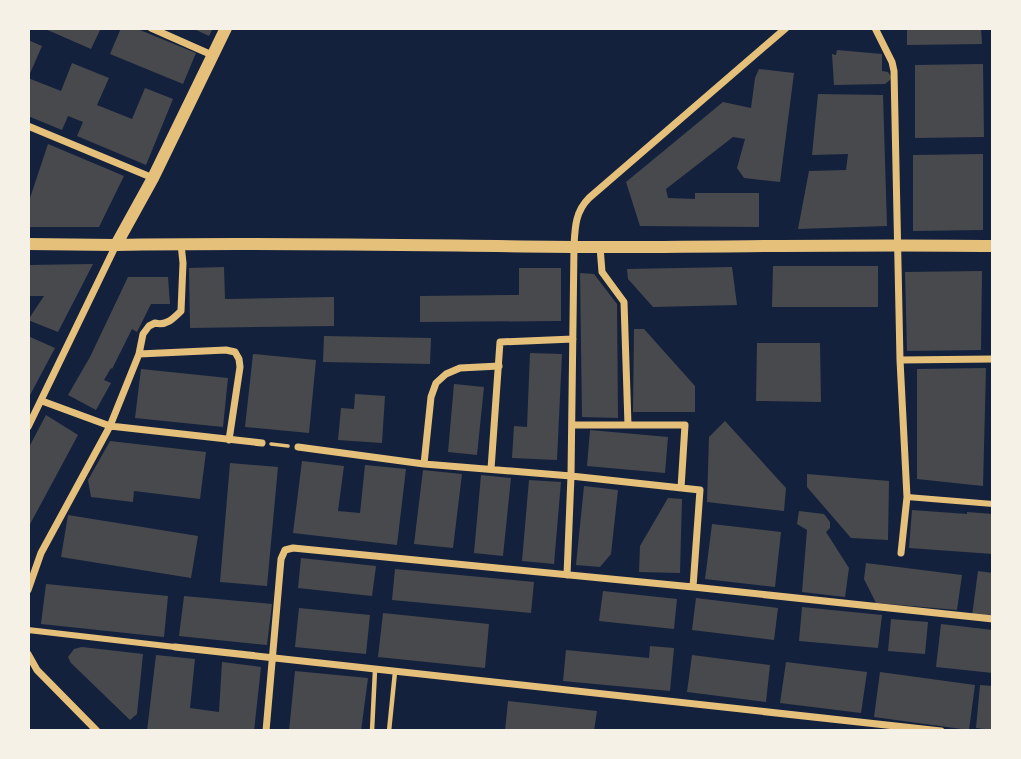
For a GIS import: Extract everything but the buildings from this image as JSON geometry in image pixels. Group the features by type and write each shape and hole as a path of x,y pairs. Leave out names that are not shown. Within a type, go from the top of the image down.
{"street":[{"path":"151,28 212,55"},
{"path":"28,427 226,28"},
{"path":"776,37 778,28"},
{"path":"568,575 574,246 576,221 581,208 589,198 786,28"},
{"path":"875,28 894,71 900,360 907,497 901,553"},
{"path":"28,126 153,178"},
{"path":"28,244 993,246"},
{"path":"28,590 41,553 110,426 139,354 143,334 149,326 155,323 162,325 181,311 181,244"},
{"path":"600,247 602,272 624,302 628,425"},
{"path":"491,469 500,342 573,339"},
{"path":"139,354 226,350 235,352 240,367 229,440"},
{"path":"900,360 993,359"},
{"path":"424,464 431,397 436,383 446,374 460,368 499,366"},
{"path":"42,401 110,426 262,443"},
{"path":"572,425 685,425 681,488"},
{"path":"298,447 424,464 700,490 693,586"},
{"path":"907,497 993,504"},
{"path":"266,731 281,559 285,550 293,548 993,618"},
{"path":"28,630 941,731"},
{"path":"28,654 37,670 97,731"}],"lane":[{"path":"372,731 376,670"},
{"path":"389,731 395,672"}],"path":[{"path":"262,443 298,447"}]}
